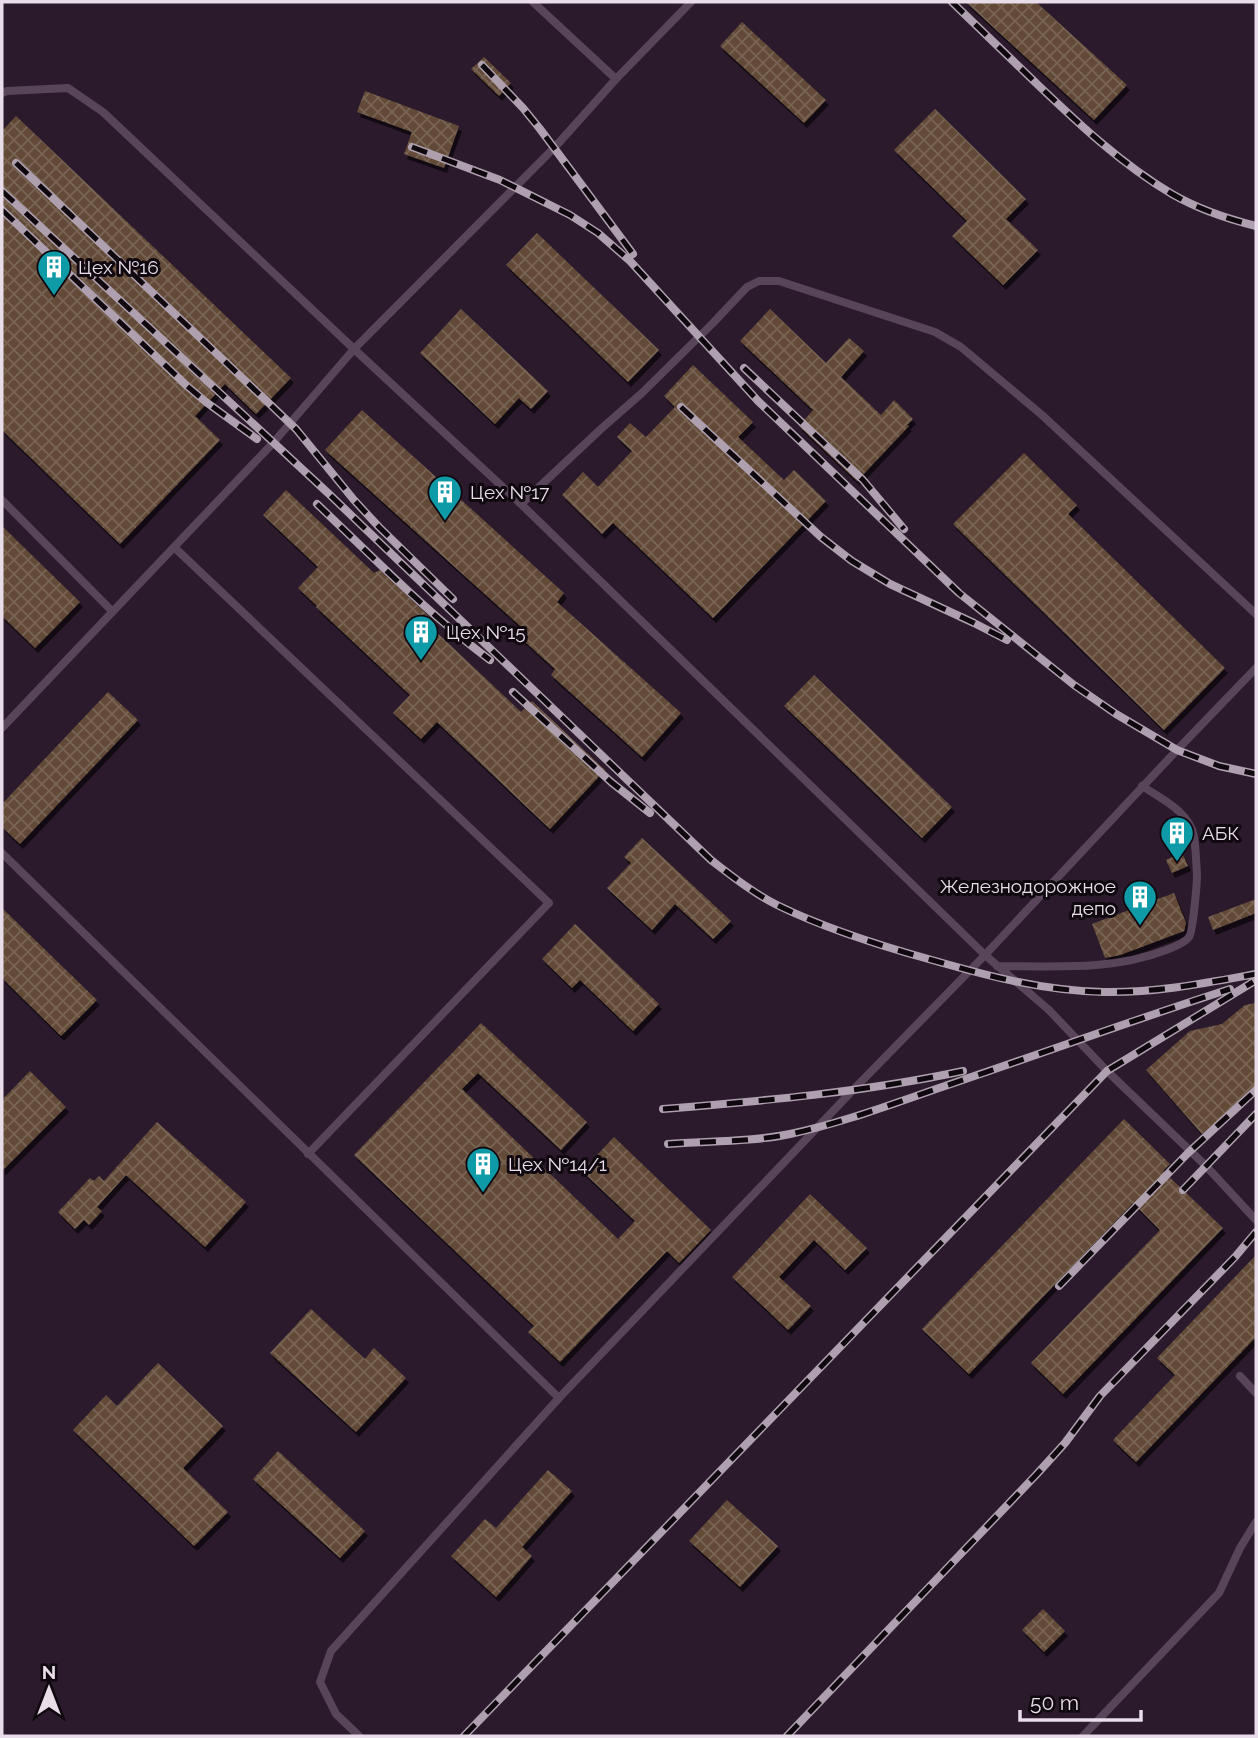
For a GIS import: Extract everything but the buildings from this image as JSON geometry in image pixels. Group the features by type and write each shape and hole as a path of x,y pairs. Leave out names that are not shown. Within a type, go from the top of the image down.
{"lane":[{"path":"533,2 616,79"},
{"path":"2,728 273,443 354,349 555,147 691,2"},
{"path":"2,93 68,88 103,112 521,504 985,955 1049,1010 1107,1071 1206,1166 1256,1220"},
{"path":"521,504 642,393 747,286 759,281 779,281 935,332 961,347 1042,415 1256,614"},
{"path":"2,500 112,611"},
{"path":"174,547 548,902 308,1154"},
{"path":"359,1736 336,1714 320,1682 331,1651 559,1398 853,1089 985,955 1256,668"},
{"path":"997,966 1116,964 1161,952 1189,937 1193,926 1197,878 1194,836 1183,816 1142,786"},
{"path":"2,853 559,1398"},
{"path":"1240,1376 1256,1393"},
{"path":"1083,1736 1219,1593 1240,1548 1256,1522"}],"railway":[{"path":"952,2 1068,113 1135,170 1192,204 1256,226"},
{"path":"482,65 540,129 633,254"},
{"path":"412,147 500,180 570,215 598,233 630,261 758,401 959,593 1074,685 1116,714 1177,750 1219,766 1256,774"},
{"path":"16,163 296,429 354,500 453,599"},
{"path":"2,191 329,494 711,860 760,895 814,921 873,943 974,972 1038,986 1082,991 1142,991 1256,974"},
{"path":"2,210 187,386 257,439"},
{"path":"744,368 863,480 904,529"},
{"path":"681,407 821,537 852,561 890,584 1007,640"},
{"path":"317,504 423,605 490,660"},
{"path":"513,692 611,782 650,813"},
{"path":"464,1736 1107,1071 1253,982"},
{"path":"668,1144 760,1139 829,1124 1230,989"},
{"path":"663,1109 851,1090 963,1071"},
{"path":"1059,1286 1188,1153 1256,1090"},
{"path":"1183,1190 1256,1114"},
{"path":"787,1736 1036,1475 1065,1443 1100,1396 1256,1232"}],"place":[{"name":"Цех №16","path":"54,297"},
{"name":"Цех №17","path":"445,522"},
{"name":"Цех №15","path":"421,662"},
{"name":"АБК","path":"1177,863"},
{"name":"Железнодорожное депо","path":"1140,927"},
{"name":"Цех №14/1","path":"483,1194"}]}
